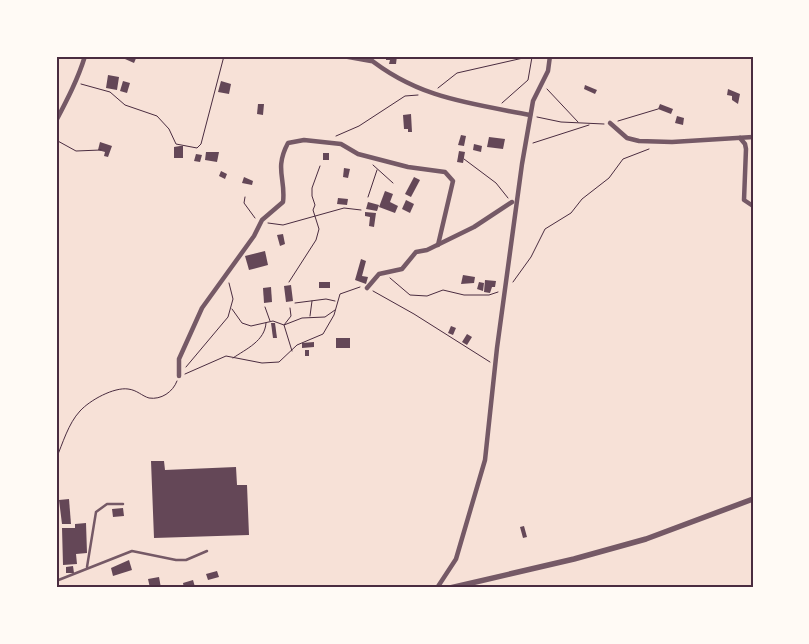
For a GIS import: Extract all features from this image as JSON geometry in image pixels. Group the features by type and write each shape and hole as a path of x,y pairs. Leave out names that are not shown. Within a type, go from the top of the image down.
{"street":[{"path":"56,121 75,83 85,56"},
{"path":"343,56 373,62"},
{"path":"366,56 410,86 460,102 530,115"},
{"path":"437,588 456,559 485,460 495,365 530,115 535,96 548,71 551,58"},
{"path":"610,123 627,138 640,141 672,142 753,137"},
{"path":"740,138 745,144 746,150 744,200 753,206"},
{"path":"179,376 179,359 202,308 254,236 262,220 283,202 285,191 280,170 284,151 288,143 304,140 341,144 364,155 408,167 445,172 453,181 438,245"},
{"path":"367,288 379,274 402,269 416,252 438,245 492,217 512,202"},
{"path":"56,296 56,306"},
{"path":"450,588 574,559 646,539 753,499"}],"lane":[{"path":"87,568 96,512 107,504 123,504"},
{"path":"56,581 132,551 176,560 186,560 207,551"}],"path":[{"path":"75,83 110,92 125,105 156,116 169,129 176,144 196,148 201,144 224,56"},
{"path":"496,108 528,80 532,56"},
{"path":"542,83 578,122"},
{"path":"530,115 561,122 594,124 610,123 658,109"},
{"path":"527,144 574,132 589,125"},
{"path":"56,140 76,151 100,150"},
{"path":"385,273 410,295 427,296 443,290 464,295 489,295 506,290 531,257 545,229 571,213 582,198 609,178 624,159 649,149"},
{"path":"364,155 393,183"},
{"path":"464,159 496,183 512,202"},
{"path":"289,282 316,240 319,229 313,210 315,205 312,196 320,166"},
{"path":"368,197 377,169"},
{"path":"245,197 244,203 254,218 276,225 316,217 344,208 361,210"},
{"path":"56,459 70,427 80,411 92,401 127,388 138,391 148,398 158,398 170,392 179,376 194,357 208,344 228,317 234,299 226,273"},
{"path":"179,376 226,356 262,363 279,362 297,345 323,334 328,327 340,294 360,287 367,288 414,314 495,365"},
{"path":"295,303 326,299 336,302"},
{"path":"310,316 312,300"},
{"path":"265,307 271,322"},
{"path":"232,308 242,323 250,326 266,322 284,325 310,316 325,316 335,310"},
{"path":"284,325 290,316 290,308"},
{"path":"232,358 256,343 263,334 266,322"},
{"path":"284,325 292,351"}],"building":[{"path":"126,56 137,56 134,63 125,59"},
{"path":"386,56 397,56 396,64 389,64 390,60 386,60"},
{"path":"108,75 119,77 117,90 106,88"},
{"path":"123,81 130,83 127,93 120,91"},
{"path":"221,81 231,84 229,94 218,92"},
{"path":"585,85 597,90 595,94 584,89"},
{"path":"728,89 740,94 738,104 732,100 732,96 727,95"},
{"path":"258,104 264,104 263,115 257,114"},
{"path":"660,104 673,109 671,114 658,109"},
{"path":"411,114 412,132 408,132 408,129 404,129 403,115"},
{"path":"677,116 684,118 683,125 675,123"},
{"path":"461,135 466,136 464,146 458,145"},
{"path":"489,137 505,139 503,149 487,147"},
{"path":"100,142 112,146 108,157 104,156 105,152 98,150"},
{"path":"474,144 482,146 481,152 473,150"},
{"path":"183,146 183,158 174,158 174,147"},
{"path":"459,151 465,152 463,163 457,162"},
{"path":"206,152 219,152 217,162 205,160"},
{"path":"323,153 329,153 329,160 323,160"},
{"path":"196,154 202,155 200,162 194,161"},
{"path":"344,168 350,169 348,178 343,177"},
{"path":"221,171 227,174 225,179 219,176"},
{"path":"244,177 253,181 252,185 242,183"},
{"path":"414,177 420,180 411,197 405,194"},
{"path":"385,191 393,194 390,202 398,206 395,213 379,207"},
{"path":"338,198 348,199 347,205 337,204"},
{"path":"406,200 414,204 410,213 402,209"},
{"path":"368,202 379,205 377,211 366,209"},
{"path":"365,212 376,213 374,227 369,226 370,217 365,216"},
{"path":"283,234 285,244 280,246 277,235"},
{"path":"265,251 268,265 249,270 245,256"},
{"path":"361,259 366,261 362,276 368,277 366,284 355,280"},
{"path":"463,275 475,277 474,283 461,284"},
{"path":"485,280 496,281 495,287 492,287 490,293 484,292"},
{"path":"319,282 330,282 330,288 319,288"},
{"path":"479,282 484,283 483,291 477,289"},
{"path":"291,285 293,301 286,302 284,286"},
{"path":"271,287 272,302 264,303 263,288"},
{"path":"271,323 275,323 277,338 273,338"},
{"path":"451,326 456,328 453,335 448,333"},
{"path":"467,334 472,337 467,345 462,342"},
{"path":"336,338 350,338 350,348 336,348"},
{"path":"314,342 314,347 302,348 302,343"},
{"path":"305,350 309,350 309,356 305,356"},
{"path":"151,461 164,461 165,470 236,467 237,485 247,485 249,535 154,538"},
{"path":"69,499 71,524 62,524 59,500"},
{"path":"123,508 124,516 113,517 112,509"},
{"path":"86,523 87,553 76,554 77,564 63,565 62,528 75,528 75,524"},
{"path":"524,526 527,537 523,538 520,527"},
{"path":"129,560 132,570 113,576 111,568"},
{"path":"73,566 74,573 66,573 66,567"},
{"path":"217,571 219,577 208,580 206,574"},
{"path":"159,577 161,588 150,588 148,579"},
{"path":"193,580 195,587 184,588 183,583"}]}
